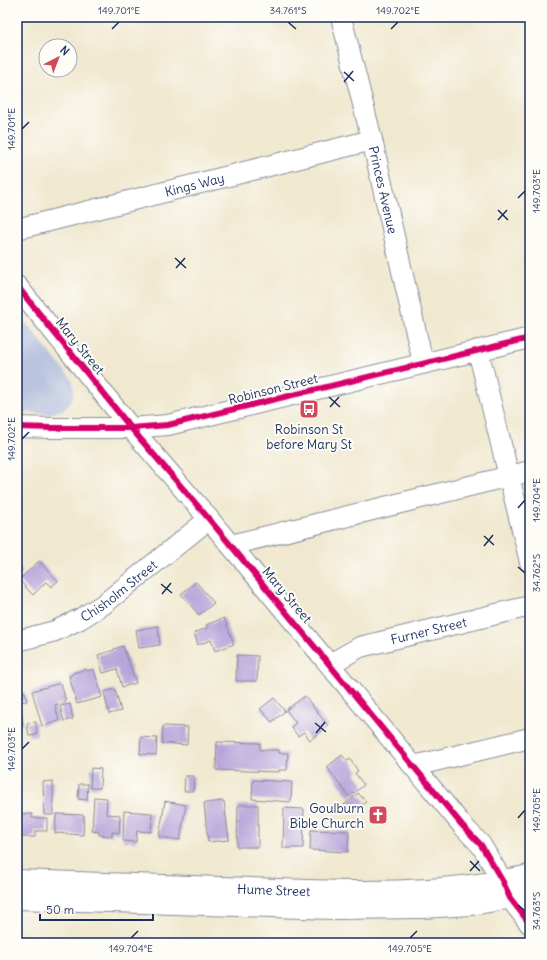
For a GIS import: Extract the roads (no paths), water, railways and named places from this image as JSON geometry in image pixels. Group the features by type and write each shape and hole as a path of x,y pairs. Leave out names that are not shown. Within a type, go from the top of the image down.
{"main road":[{"name":"Hume Street","path":"17,898 363,908 423,907 470,904 514,891 530,876"},
{"name":"Hume Street","path":"17,881 330,892 428,890 514,891"}],"street":[{"name":"Princes Avenue","path":"341,17 372,140 423,363"},
{"name":"Kings Way","path":"17,229 372,140"},
{"name":"Mary Street","path":"17,286 131,428 231,545 462,825 481,845 514,891 530,924"},
{"name":"Robinson Street","path":"17,427 131,428 165,425 202,418 530,338"},
{"path":"478,350 530,562"},
{"path":"231,545 530,471"},
{"name":"Chisholm Street","path":"17,641 55,630 80,619 104,604 209,519"},
{"name":"Furner Street","path":"330,664 360,647 530,606"},
{"path":"414,766 530,738"}],"place":[{"name":"Robinson St before Mary St","path":"309,409"},
{"name":"Goulburn Bible Church","path":"378,815"}]}
